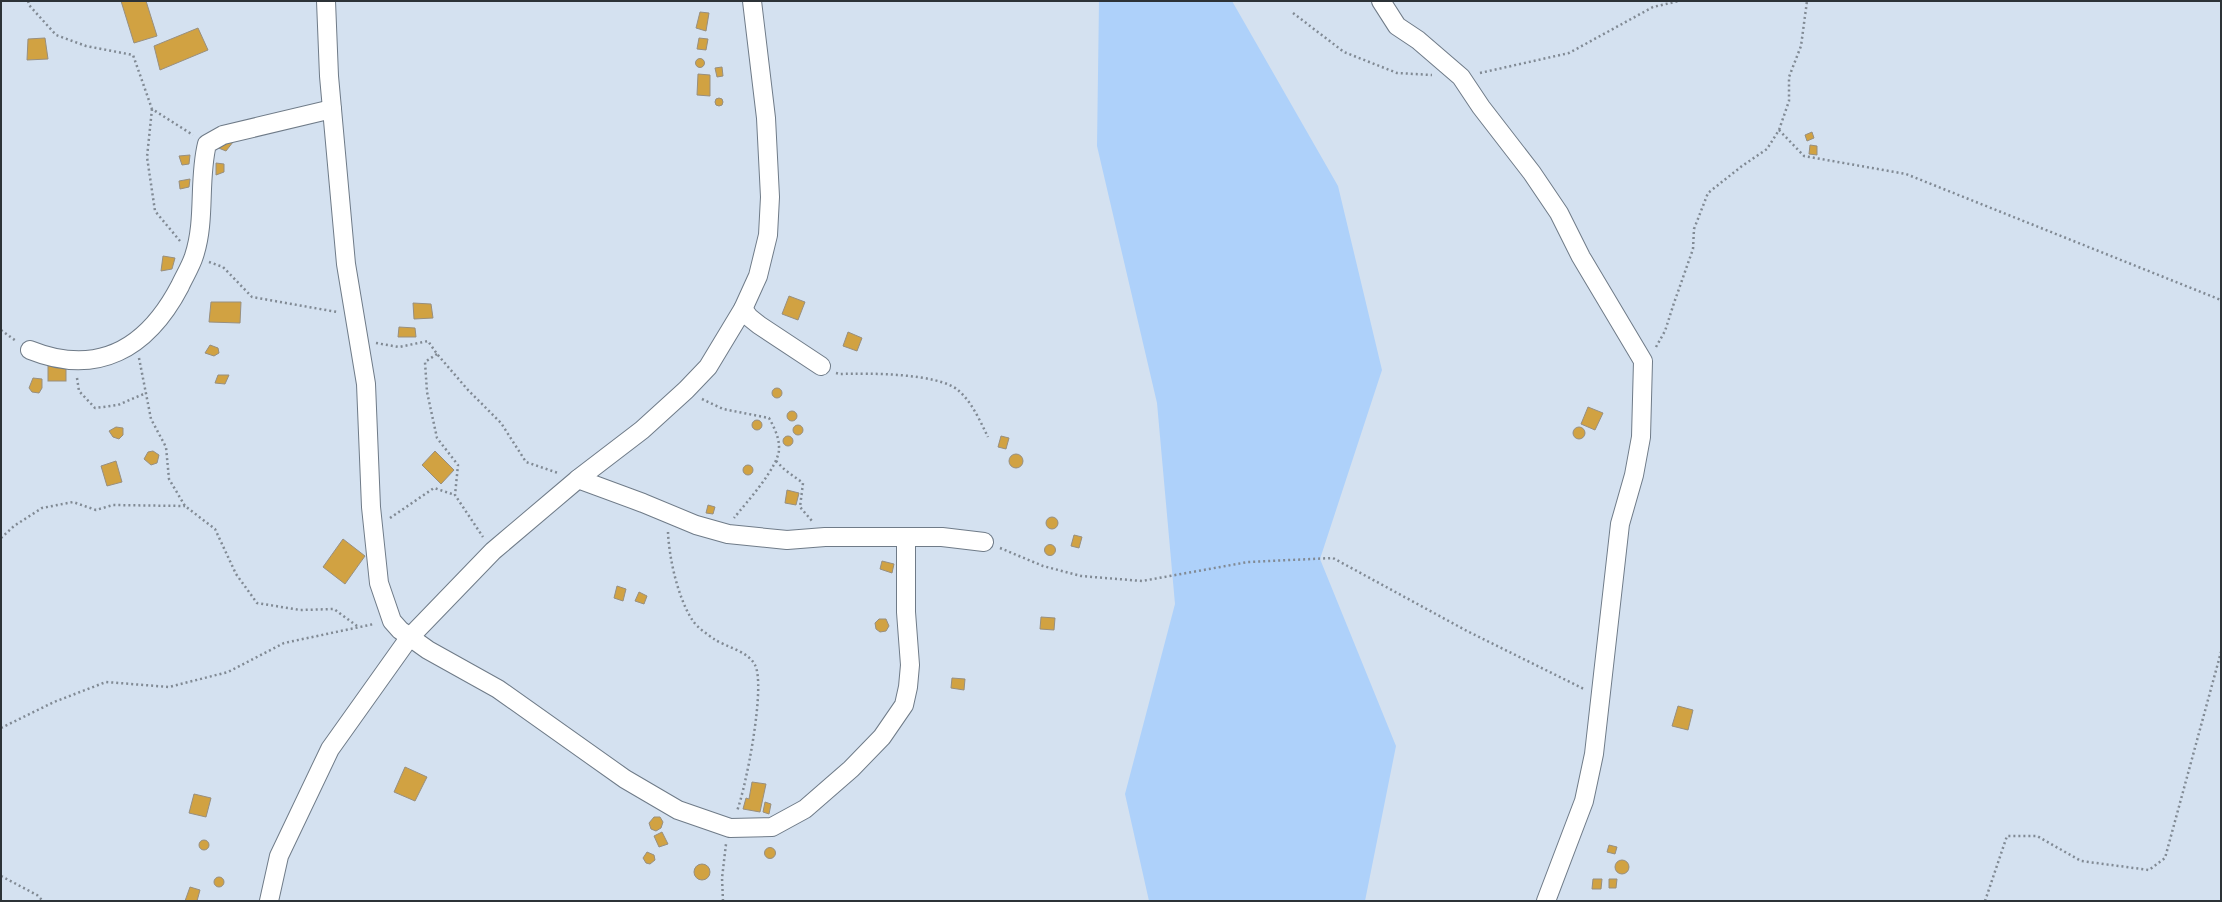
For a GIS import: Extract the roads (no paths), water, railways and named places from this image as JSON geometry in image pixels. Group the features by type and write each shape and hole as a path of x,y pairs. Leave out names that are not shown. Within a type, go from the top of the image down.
{"street":[{"path":"326,1 329,76 346,264 366,384 373,529 379,582 392,621 409,638 498,689 630,783 678,810 730,828 772,827 805,809 851,768 882,737 904,705 908,687 910,665 906,612 906,538"},
{"path":"269,901 279,856 330,749 409,638 493,551 578,479 642,430 686,390 708,367 744,309 758,276 768,234 770,198 766,118 752,1"},
{"path":"1382,1 1397,26 1418,40 1461,77 1559,213 1581,257 1643,361 1641,436 1634,475 1620,524 1594,754 1584,800 1546,901"},
{"path":"30,350 50,358 75,362 106,356 130,345 157,321 174,297 194,256 201,218 204,156 208,144 223,135 332,109"},
{"path":"744,309 749,317 759,325 821,366"},
{"path":"578,479 668,513 696,526 728,534 787,540 825,537 942,537 984,542"}]}
